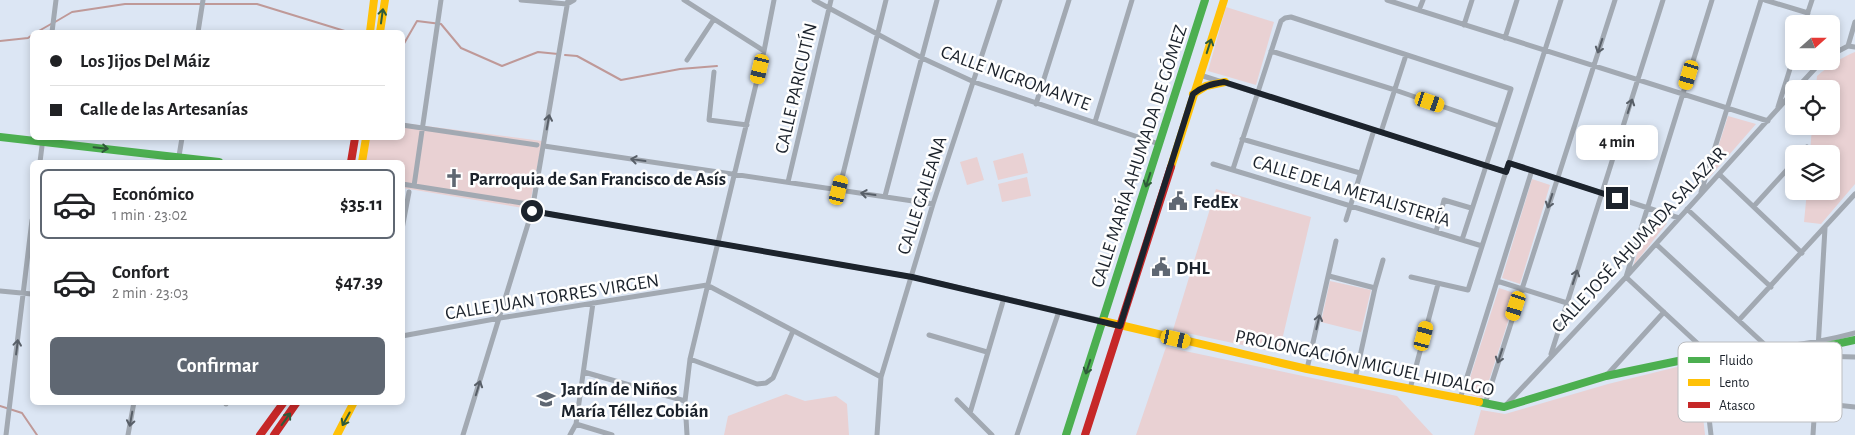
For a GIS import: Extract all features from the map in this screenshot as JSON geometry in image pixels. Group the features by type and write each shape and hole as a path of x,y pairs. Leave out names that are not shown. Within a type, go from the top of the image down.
{"main road":[{"path":"370,30 374,0"},
{"path":"380,30 385,0"},
{"name":"CALLE MARÍA AHUMADA DE GÓMEZ","path":"1066,435 1205,0"},
{"name":"CALLE MARÍA AHUMADA DE GÓMEZ","path":"1085,435 1224,0"},
{"path":"1193,94 1206,86 1224,82"},
{"path":"0,137 30,138"},
{"path":"48,140 178,160"},
{"path":"351,160 355,140"},
{"path":"362,160 366,140"},
{"path":"1155,159 1173,162"},
{"name":"PROLONGACIÓN MIGUEL HIDALGO","path":"1103,321 1307,369 1504,407 1520,404 1606,376 1678,361"},
{"name":"PROLONGACIÓN MIGUEL HIDALGO","path":"1842,343 1855,340"},
{"path":"260,435 282,405"},
{"path":"274,435 296,405"},
{"path":"337,435 352,405"}],"street":[{"path":"53,30 56,0"},
{"path":"198,30 204,0"},
{"path":"414,186 441,0"},
{"path":"521,0 568,2 574,0"},
{"path":"684,0 764,50"},
{"path":"687,435 685,401 690,358 764,50 774,0"},
{"name":"CALLE NIGROMANTE","path":"814,0 877,35 974,82 1159,144"},
{"name":"CALLE PARICUTÍN","path":"788,182 831,0"},
{"path":"839,190 886,0"},
{"path":"885,196 938,0"},
{"name":"CALLE GALEANA","path":"877,435 881,377 933,204 1000,0"},
{"path":"1036,104 1069,0"},
{"path":"1095,122 1132,0"},
{"path":"1387,0 1768,121"},
{"path":"1419,10 1423,0"},
{"path":"1464,25 1472,0"},
{"path":"1505,38 1517,0"},
{"path":"1411,277 1468,290 1561,0"},
{"path":"1484,404 1615,0"},
{"path":"1550,357 1664,0"},
{"path":"1693,342 1626,277 1712,0"},
{"path":"1701,195 1761,0"},
{"path":"1765,0 1808,13 1812,0"},
{"path":"463,435 500,318 531,206 544,146 568,2"},
{"path":"1233,169 1281,21 1291,17 1406,56 1511,88 1462,240"},
{"path":"687,60 714,20"},
{"path":"1848,46 1855,22"},
{"path":"1840,50 1848,46 1855,46"},
{"path":"1271,51 1395,90 1499,126"},
{"path":"1381,132 1406,56"},
{"path":"1777,110 1790,70"},
{"name":"CALLE JOSÉ AHUMADA SALAZAR","path":"1804,80 1814,70"},
{"path":"714,72 710,120 746,125"},
{"path":"1200,74 1506,172"},
{"name":"CALLE JOSÉ AHUMADA SALAZAR","path":"1504,407 1626,277 1785,101"},
{"path":"405,125 537,145"},
{"path":"1346,220 1374,130"},
{"path":"1242,139 1360,173"},
{"path":"40,160 42,140"},
{"path":"178,160 182,140"},
{"path":"544,146 933,204"},
{"path":"1509,163 1679,218"},
{"name":"CALLE DE LA METALISTERÍA","path":"1213,164 1482,246"},
{"path":"1460,399 1532,170"},
{"path":"1754,206 1785,172"},
{"path":"1719,174 1802,253"},
{"path":"405,184 531,206 717,243 912,277 1103,321"},
{"path":"405,213 409,192"},
{"path":"1739,320 1855,194"},
{"path":"1436,232 1444,200 1471,208"},
{"path":"1687,209 1770,287"},
{"path":"1818,342 1825,228"},
{"path":"6,435 30,238"},
{"path":"1307,369 1336,242"},
{"path":"1656,244 1762,342"},
{"path":"1355,379 1374,288 1383,260"},
{"path":"1329,276 1374,288"},
{"path":"1497,281 1567,303"},
{"path":"1410,389 1438,284"},
{"path":"708,286 881,377"},
{"name":"CALLE JUAN TORRES VIRGEN","path":"405,335 500,318 708,286"},
{"path":"0,291 30,294"},
{"path":"970,413 1004,298"},
{"path":"570,435 576,424 593,304"},
{"path":"1017,435 1059,311"},
{"path":"1606,376 1664,312"},
{"path":"690,358 757,384 766,383 773,378 793,331"},
{"path":"1834,342 1855,333"},
{"path":"929,335 987,352"},
{"path":"1842,354 1855,357"},
{"path":"584,372 685,401"},
{"path":"956,400 992,435"},
{"path":"128,435 133,405"},
{"path":"1842,405 1855,407"},
{"path":"1709,422 1711,435"},
{"path":"1813,435 1814,422"},
{"path":"576,424 612,435"}],"shaded area":[{"path":"1226,7 1274,22 1256,85 1208,71"},
{"path":"1855,52 1855,184 1821,224 1804,222 1806,200 1840,200 1840,145 1811,145 1811,135 1840,135 1840,80 1817,80 1817,76 1825,70 1840,70 1840,59"},
{"path":"1728,116 1756,124 1708,179"},
{"path":"405,123 542,141 529,209 405,188 405,160 365,160 368,140 405,140"},
{"path":"1023,153 1028,173 998,180 993,161"},
{"path":"977,157 984,180 967,185 960,162"},
{"path":"1027,177 1031,196 1002,202 998,184"},
{"path":"1532,179 1550,185 1520,284 1502,278"},
{"path":"1216,189 1311,217 1279,353 1173,330"},
{"path":"1649,218 1667,223 1633,266"},
{"path":"1330,281 1371,290 1361,332 1321,322"},
{"path":"1499,288 1517,294 1483,399 1465,393"},
{"path":"1166,347 1397,396 1433,435 1136,435"},
{"path":"1678,367 1678,422 1704,422 1705,435 1474,435 1481,410 1505,414 1608,384"},
{"path":"786,394 805,401 836,396 847,404 849,435 724,435 728,416"}],"waterway":[{"path":"55,22 72,12 125,4 257,4 342,30"},
{"path":"405,42 417,21 441,24 461,48 502,66 538,52 558,54"},
{"path":"40,30 51,24"},
{"path":"0,41 30,36"},
{"path":"565,55 577,56 621,80 680,69 717,66"},
{"path":"0,406 22,413 37,435"}],"traffic: fast":[{"path":"1066,435 1205,0"},
{"path":"0,137 201,160"},
{"path":"1842,343 1855,340"},
{"path":"1479,402 1504,407 1606,376 1678,361"}],"traffic: slow":[{"path":"370,30 374,0"},
{"path":"380,30 385,0"},
{"path":"1171,167 1224,0"},
{"path":"1193,94 1206,86 1225,82"},
{"path":"362,160 366,140"},
{"path":"1103,321 1307,369 1479,402"},
{"path":"337,435 352,405"}],"traffic: jam":[{"path":"351,160 355,140"},
{"path":"1085,435 1171,167"},
{"path":"260,435 282,405"},
{"path":"274,435 295,405"}],"place":[{"name":"Parroquia de San Francisco de Asís","path":"454,178"},
{"name":"FedEx","path":"1178,201"},
{"name":"DHL","path":"1161,267"},
{"name":"Jardín de Niños María Téllez Cobián","path":"546,399"}],"route":[{"path":"532,211 912,277 1120,326 1193,94 1199,89 1213,84 1224,82 1506,172 1509,163 1617,198"}]}
